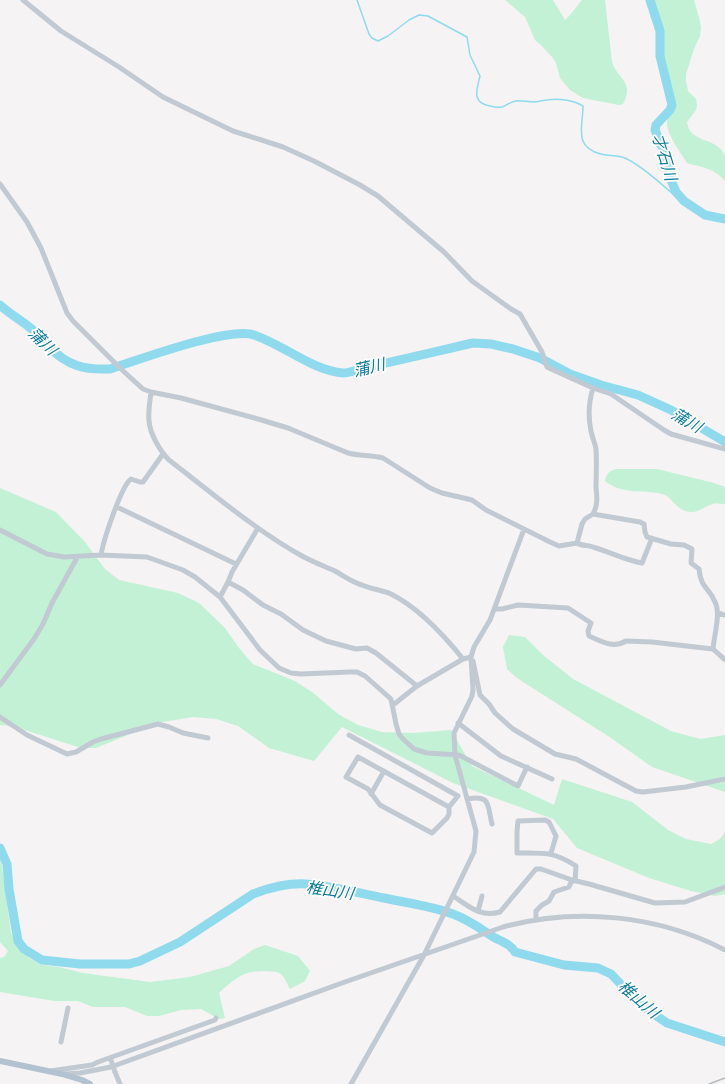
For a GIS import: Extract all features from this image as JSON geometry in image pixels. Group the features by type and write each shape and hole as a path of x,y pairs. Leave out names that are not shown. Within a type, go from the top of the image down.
{"main road":[{"path":"0,1061 62,1074 90,1084"}],"street":[{"path":"23,0 61,31 120,67 163,96 233,131 283,147 314,161 378,196 444,252 472,281 520,314 542,352 547,367 563,376 616,396 668,432 725,449"},
{"path":"0,184 27,222 41,248 67,313 83,332 139,386 151,392 174,396 288,428 348,453 383,458 430,488 442,493 472,500 486,510 559,546 577,543 627,560 642,563 652,538"},
{"path":"577,543 582,524 585,519 593,514 596,509 597,501 596,448 590,424 590,396 594,388"},
{"path":"151,392 149,413 150,426 163,454 169,460 258,528 302,556 336,571 361,585 390,594 403,601 432,625 452,645 463,659"},
{"path":"101,555 104,542 117,507 129,480 131,479 143,482 163,454"},
{"path":"117,507 236,564"},
{"path":"593,514 640,522 644,524 647,537 692,549 691,563 699,569 700,581 714,600 718,613 713,649"},
{"path":"220,597 236,564 258,528"},
{"path":"351,1084 424,955 469,863 475,845 476,831 455,755 454,733 472,696 473,684 471,656 474,647 490,620 524,529"},
{"path":"0,530 47,554 64,557 101,555 146,557 153,558 183,570 195,577 220,597 260,650 279,668 291,673 301,674 357,672 365,676 391,699 399,734 408,745 427,753 460,755 518,786 526,767"},
{"path":"0,685 34,639 78,556"},
{"path":"228,582 281,614 303,630 326,641 356,649 369,649 417,686"},
{"path":"494,609 502,609 518,604 568,608 591,623 588,631 589,636 612,645 626,641 713,649 725,660"},
{"path":"718,613 725,614"},
{"path":"393,704 417,686 463,659 471,656"},
{"path":"471,656 475,667 479,693 495,713 519,733 555,754 576,759 636,791 642,792 686,787 725,779"},
{"path":"0,717 27,735 67,754 76,752 101,739 155,725 165,726 183,733 208,738"},
{"path":"458,723 494,751 552,779"},
{"path":"349,735 458,796 477,797 487,802 490,808 492,824"},
{"path":"449,808 358,757 346,778 368,789 380,805 432,833 447,818 449,808 458,796"},
{"path":"371,794 384,771"},
{"path":"536,920 536,911 549,901 554,892 569,887 574,880 576,866 551,853 517,853 518,821 545,820 549,822 556,836 551,853"},
{"path":"452,897 486,914 500,912 536,869 655,903 685,902 725,887"},
{"path":"478,911 482,896"},
{"path":"62,1074 80,1073 111,1067 503,927 536,920 580,916 628,920 669,928 703,940 725,950"},
{"path":"61,1042 68,1008"},
{"path":"49,1072 52,1070 89,1066 215,1020 216,1018"},
{"path":"110,1059 120,1084"}],"green space":[{"path":"505,0 553,0 565,20 582,0 605,0 612,62 614,68 624,81 627,90 623,104 619,105 583,98 570,90 560,78 556,63 552,57 535,40 525,17"},
{"path":"651,0 694,0 701,28 700,36 686,74 686,81 688,91 696,99 697,106 696,110 687,122 689,129 693,134 698,138 717,145 725,156 725,181 713,171 687,163 669,133 667,120 673,104 664,68 660,42 661,24"},
{"path":"616,469 657,469 714,483 725,487 725,504 713,504 693,512 685,511 666,495 625,490 605,481 608,473"},
{"path":"0,488 56,512 85,542 105,569 119,580 178,593 199,603 225,628 239,648 253,664 295,681 312,692 338,714 358,725 382,732 413,733 451,730 472,766 554,805 562,779 632,802 668,830 686,839 711,844 720,839 725,832 725,894 715,896 691,891 649,878 577,848 553,819 453,783 342,727 314,761 269,748 238,726 216,719 193,717 157,723 96,748 81,748 12,726 0,725"},
{"path":"509,635 525,637 543,655 573,679 671,731 700,739 725,735 725,792 652,767 611,738 517,678 507,669 503,647"},
{"path":"0,857 11,933 19,947 29,958 42,965 59,967 83,973 150,982 190,977 229,966 254,949 265,945 298,956 310,971 305,981 290,989 281,974 276,972 258,971 240,976 219,993 225,1018 219,1019 201,1009 181,1010 159,1016 147,1016 125,1007 93,1007 78,1001 54,1001 0,992 0,958 4,957 8,951 0,942"}],"waterway":[{"path":"357,0 369,34 372,38 378,41 419,15 428,16 467,37 470,55 480,76 477,90 478,99 484,104 493,107 502,107 516,101 534,102 556,99 570,101 583,106 581,128 583,141 586,146 592,151 622,157 631,161 650,174 673,194 679,196"},
{"name":"才石川","path":"650,0 660,31 660,56 672,105 670,110 656,125 655,130 670,166 669,175 676,192 684,201 705,215 725,219"},
{"name":"蒲川","path":"0,305 34,331 63,359 77,366 92,369 110,369 184,345 225,335 254,335 320,367 343,373 473,343 491,344 513,349 540,358 570,374 601,385 638,395 671,410 725,442"},
{"name":"椎山川","path":"0,848 7,864 9,889 18,941 24,949 42,960 80,964 129,964 140,961 180,942 253,894 286,885 316,885 445,911 470,922 509,945 515,952 564,965 598,968 611,974 637,1001 667,1023 725,1042"}],"railway":[{"path":"709,1084 725,1078"}]}
